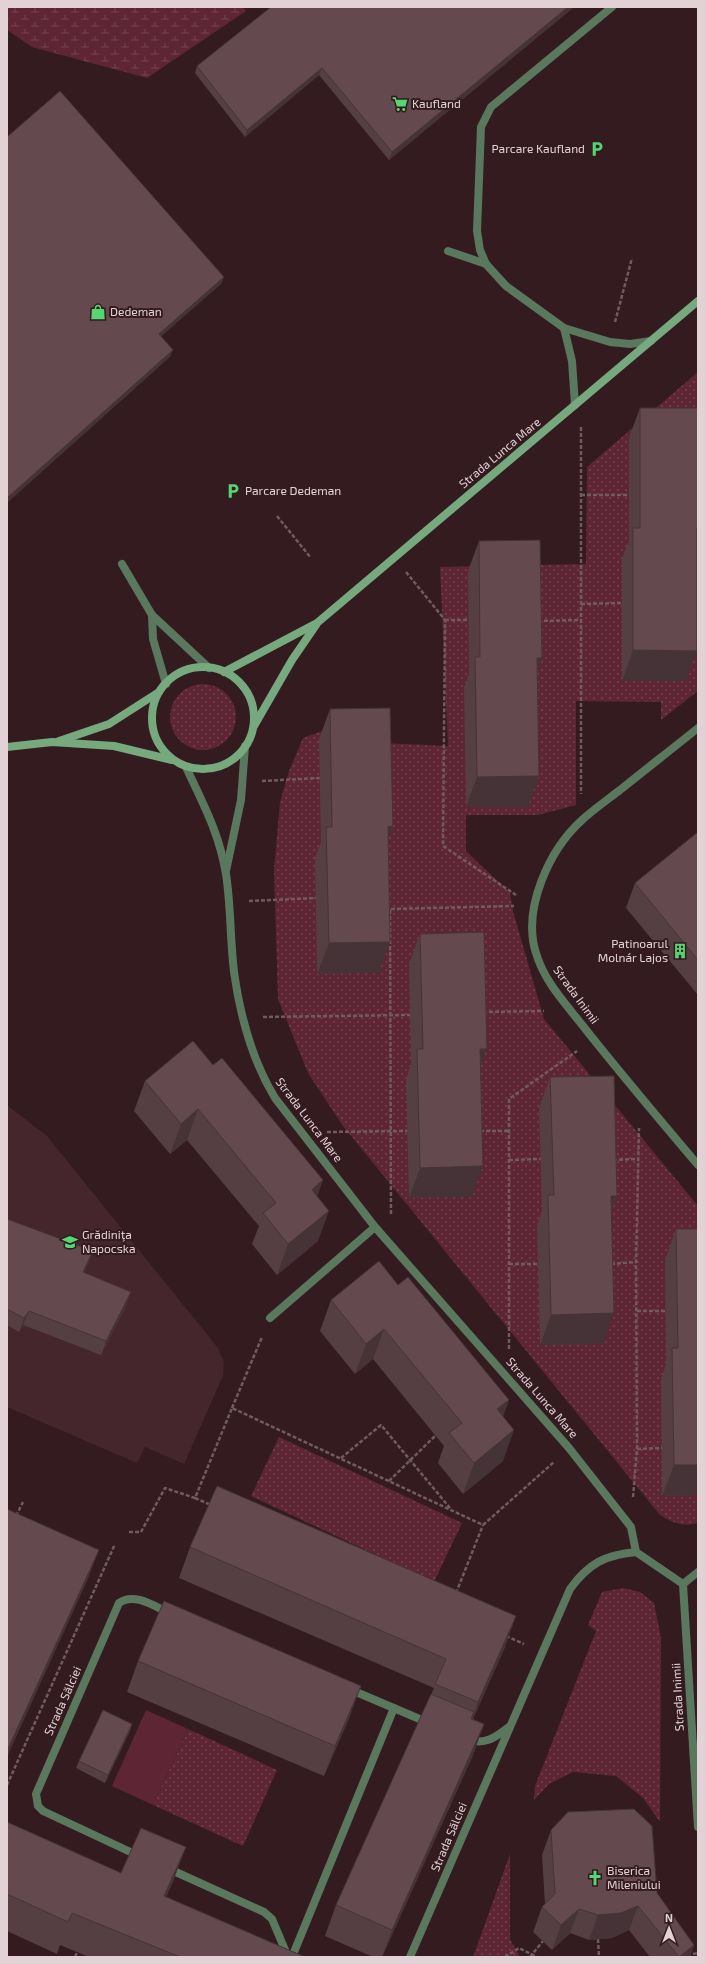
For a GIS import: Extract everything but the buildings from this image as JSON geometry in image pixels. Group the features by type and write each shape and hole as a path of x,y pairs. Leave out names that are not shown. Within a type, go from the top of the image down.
{"main road":[{"name":"Strada Lunca Mare","path":"224,672 317,623 698,301"},
{"name":"Strada Lunca Mare","path":"253,726 292,660 317,623"},
{"path":"52,742 114,746 175,761 186,767 198,769 218,767 231,761 245,746 252,734 253,726 252,705 246,691 236,680 224,672 209,668 187,670 174,677 160,692 154,707 154,729 162,748 175,761"},
{"path":"7,747 52,742 92,731 109,724 160,692"}],"street":[{"path":"612,7 491,107 481,127 477,231 480,250 486,264 506,286 564,328 610,342 630,344 650,341"},
{"path":"448,251 486,264"},
{"path":"564,328 572,361 578,402"},
{"path":"122,564 152,615 171,630 209,668"},
{"path":"152,615 153,639 166,684"},
{"name":"Strada Inimii","path":"698,728 581,820 553,858 537,890 533,906 532,935 535,952 549,982 698,1165"},
{"name":"Strada Lunca Mare","path":"226,874 235,838 243,781 245,746"},
{"name":"Strada Lunca Mare","path":"186,767 214,825 226,874 234,972 243,1017 262,1077 275,1098 375,1227 569,1448 631,1527 636,1552"},
{"path":"270,1318 375,1227"},
{"path":"636,1552 683,1584 698,1572"},
{"name":"Strada Sălciei","path":"410,1957 509,1726 570,1589 579,1576 593,1565 615,1554 636,1552"},
{"name":"Strada Inimii","path":"683,1584 698,1827"},
{"name":"Strada Sălciei","path":"144,1858 43,1811 38,1806 36,1794 119,1603 128,1598 135,1599 175,1615"},
{"path":"343,1687 436,1726"},
{"path":"292,1957 394,1708"},
{"name":"Strada Sălciei","path":"457,1734 480,1742 490,1740 509,1726"},
{"path":"157,1864 264,1912 272,1919 288,1957"}],"path":[{"path":"610,342 632,258"},
{"path":"578,402 581,495 581,820"},
{"path":"581,495 628,494"},
{"path":"276,516 311,558"},
{"path":"395,558 445,620 443,846 533,906"},
{"path":"581,604 622,603"},
{"path":"445,620 468,620"},
{"path":"537,621 581,620"},
{"path":"243,781 320,778"},
{"path":"228,902 316,898"},
{"path":"384,909 533,906"},
{"path":"390,909 389,1016 392,1245"},
{"path":"482,1012 571,1010"},
{"path":"243,1017 410,1015"},
{"path":"509,1379 509,1099 594,1039"},
{"path":"631,1527 637,1449 636,1262 640,1095"},
{"path":"302,1132 408,1131"},
{"path":"478,1131 509,1131"},
{"path":"509,1160 541,1160"},
{"path":"611,1160 638,1160"},
{"path":"608,1264 636,1262"},
{"path":"509,1264 538,1264"},
{"path":"637,1311 666,1311"},
{"path":"195,1498 270,1318"},
{"path":"232,1408 484,1525"},
{"path":"341,1458 381,1425 452,1509"},
{"path":"389,1481 436,1435"},
{"path":"455,1597 484,1525 569,1448"},
{"path":"637,1449 662,1448"},
{"path":"129,1532 141,1532 165,1488 195,1498 217,1508"},
{"path":"13,1521 23,1502"},
{"path":"7,1785 115,1544"},
{"path":"501,1634 542,1652"},
{"path":"598,1939 599,1957"},
{"path":"530,1956 542,1941"},
{"path":"75,1957 81,1942"},
{"path":"505,1957 520,1948 530,1956 536,1957"},
{"path":"683,1955 698,1953"}],"shaded area":[{"name":"Grădiniţa Napocska","path":"7,1105 47,1136 218,1348 224,1362 223,1376 184,1464 145,1447 137,1463 7,1407"}],"green space":[{"path":"7,7 243,7 246,11 147,78 32,47 7,30"},
{"path":"698,372 698,691 661,720 661,702 576,701 576,805 538,815 466,815 466,851 510,893 513,911 544,1019 698,1206 698,1523 688,1525 674,1522 660,1515 343,1126 308,1073 278,999 274,870 280,802 289,771 303,738 322,731 379,732 381,743 448,746 440,567 586,564 587,467"},
{"path":"203,684 216,686 226,694 234,704 236,717 234,730 226,740 216,748 203,750 190,748 180,740 172,730 170,717 172,704 180,694 190,686"},
{"path":"279,1437 462,1523 434,1582 251,1496"},
{"path":"623,1588 640,1592 654,1603 661,1638 660,1822 643,1798 616,1776 573,1772 549,1784 534,1800 535,1786 596,1631 588,1625 602,1592"},
{"path":"146,1710 188,1729 153,1805 112,1786"},
{"path":"188,1729 277,1770 243,1846 153,1805"},
{"path":"510,1854 510,1939 520,1957 473,1957"}],"place":[{"name":"Kaufland","path":"400,104"},
{"name":"Parcare Kaufland","path":"597,149"},
{"name":"Dedeman","path":"98,312"},
{"name":"Parcare Dedeman","path":"233,491"},
{"name":"Patinoarul Molnár Lajos","path":"680,951"},
{"name":"Grădiniţa Napocska","path":"70,1242"},
{"name":"Biserica Mileniului","path":"595,1878"}]}
